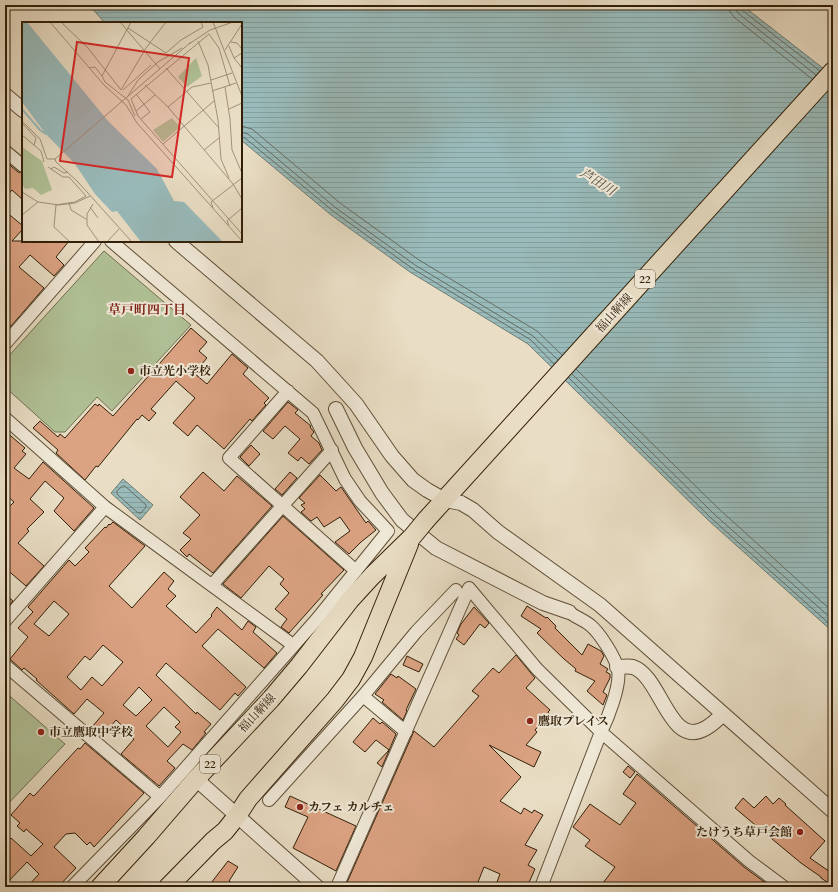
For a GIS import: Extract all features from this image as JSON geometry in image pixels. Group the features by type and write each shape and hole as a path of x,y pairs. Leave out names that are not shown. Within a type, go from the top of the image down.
{"main road":[{"name":"福山鞆線","path":"100,887 196,779 271,699 319,641 350,600 372,576 412,538 426,520 833,71"},
{"name":"福山鞆線","path":"168,887 224,831 237,816 248,799 308,729 336,700 351,679 363,657 412,538"}],"street":[{"path":"5,95 22,109"},
{"path":"5,151 22,165"},
{"path":"5,344 94,242"},
{"path":"72,887 160,797 317,619 388,531 360,501 345,479 313,413 112,242"},
{"path":"177,242 317,361 356,404 392,456 413,480 427,490 451,493 461,504 473,510 498,532 600,605 833,811"},
{"path":"288,392 229,458 356,571"},
{"path":"336,409 378,486 402,520 436,548 543,603 569,612 590,626 608,647 617,667 616,688 605,725 541,887"},
{"path":"5,418 105,507 293,645"},
{"path":"212,585 332,450"},
{"path":"5,621 105,507"},
{"path":"337,887 469,588 537,669 605,725 749,861 784,887"},
{"path":"270,800 363,696 416,632 456,590"},
{"path":"5,666 160,797"},
{"path":"617,667 627,666 641,672 658,692 673,720 684,731 699,731 712,724 723,714"},
{"path":"363,696 406,732"},
{"path":"308,729 321,742"},
{"path":"196,779 317,887"},
{"path":"84,875 100,887"}],"green space":[{"path":"104,251 191,325 112,411 97,397 65,432 55,432 5,387 5,360"},
{"path":"5,692 65,744 5,807"}],"water":[{"name":"芦田川","path":"89,5 742,5 833,76 833,632 708,520 528,344 410,272 331,215 242,141 242,22 104,22"},
{"path":"123,479 153,505 140,520 111,493"}],"building":[{"path":"5,161 18,172 22,173 22,199 12,190 5,198"},
{"path":"5,211 22,225 22,230 12,241 68,242 56,257 64,265 54,276 30,255 19,267 44,288 5,333"},
{"path":"191,328 207,342 199,351 207,358 194,373 207,384 232,354 248,368 243,374 269,398 264,403 266,405 252,421 250,419 224,449 197,425 188,436 173,423 195,398 176,381 151,409 156,413 149,421 142,415 138,420 137,419 98,467 96,466 85,480 56,453 58,450 33,428 40,421 58,437 60,434 65,438 95,404 98,406 99,404 113,416"},
{"path":"288,402 298,410 295,413 311,426 310,427 314,432 311,436 319,443 322,450 309,464 301,457 298,461 288,453 300,439 285,426 273,439 263,431"},
{"path":"5,431 25,448 22,451 26,454 14,468 29,479 43,462 94,508 74,531 54,511 64,498 45,481 30,499 44,512 27,529 29,531 18,543 44,566 26,586 5,568 5,511 14,502 5,494"},
{"path":"251,445 260,454 249,466 240,457"},
{"path":"203,472 224,491 237,476 272,506 213,573 189,554 187,557 180,550 191,539 183,533 200,515 180,497"},
{"path":"290,472 297,478 282,495 275,489"},
{"path":"320,475 336,491 341,487 366,523 368,521 376,530 349,554 335,542 350,531 340,517 324,527 317,517 311,521 301,512 305,509 301,505 305,503 299,498"},
{"path":"283,516 344,570 321,594 323,595 289,633 281,627 287,619 275,609 289,593 280,584 284,579 269,566 241,598 223,584"},
{"path":"113,522 145,546 109,586 132,608 164,572 174,581 168,589 176,596 166,606 196,633 212,616 211,615 217,607 242,630 248,621 256,627 253,632 277,653 264,668 218,629 202,646 246,687 238,696 235,693 220,710 166,663 156,675 196,714 197,712 211,724 204,732 206,733 192,750 183,744 167,761 175,768 159,786 121,754 134,739 127,734 129,732 116,720 102,737 91,728 104,713 87,699 74,714 36,680 37,679 24,668 22,670 10,659 28,637 18,628 33,612 28,607 69,560 75,566 89,552 85,548 105,527 106,528 109,524 110,525","holes":["54,601 69,614 49,636 34,624","103,645 123,662 102,686 92,677 81,690 67,677 85,656 90,660","139,687 152,700 136,716 123,705","164,707 180,722 175,727 181,732 168,747 146,726"]},
{"path":"5,594 13,601 5,610"},
{"path":"527,606 546,618 547,617 556,626 555,628 582,655 588,644 601,651 604,656 600,664 608,669 606,672 610,674 610,678 603,692 607,695 603,705 587,691 595,681 575,671 576,669 537,633 541,629 521,616"},
{"path":"474,607 489,623 485,628 480,624 464,645 456,639 459,635 457,633 461,624"},
{"path":"516,655 535,678 526,688 550,710 548,712 549,714 535,730 537,732 526,745 541,752 534,767 489,745 521,777 500,801 521,814 524,808 532,813 534,810 543,815 525,845 537,850 528,865 535,869 527,887 495,887 500,874 484,867 476,887 345,887 414,731 434,747 479,696 472,691 493,668 499,673"},
{"path":"407,656 423,664 419,672 403,665"},
{"path":"391,674 397,678 398,676 416,689 403,720 382,702 384,700 375,694"},
{"path":"373,718 380,724 382,722 396,734 382,767 377,763 389,750 376,740 365,752 353,742"},
{"path":"85,743 144,793 94,847 90,842 87,845 75,833 66,834 54,847 76,868 58,887 27,887 39,874 27,862 5,885 5,844 11,838 31,856 43,844 26,829 24,832 17,826 20,823 11,815 30,793 33,796 35,795 78,748 80,749"},
{"path":"628,766 635,772 630,778 623,772"},
{"path":"637,774 744,867 771,887 600,887 615,867 585,846 590,840 573,827 590,804 620,825 636,803 623,794"},
{"path":"290,796 356,826 336,871 293,848 308,817 285,807"},
{"path":"766,796 773,804 779,798 825,841 810,858 833,874 833,886 801,863 735,808 743,798 754,808"},
{"path":"228,861 238,867 229,881 238,887 208,887"}],"place":[{"name":"市立光小学校","path":"131,371"},
{"name":"鷹取プレイス","path":"530,721"},
{"name":"市立鷹取中学校","path":"41,732"},
{"name":"カフェ カルチェ","path":"300,807"},
{"name":"たけうち草戸会館","path":"800,832"}],"district":[{"name":"草戸町四丁目","path":"147,309"}]}
